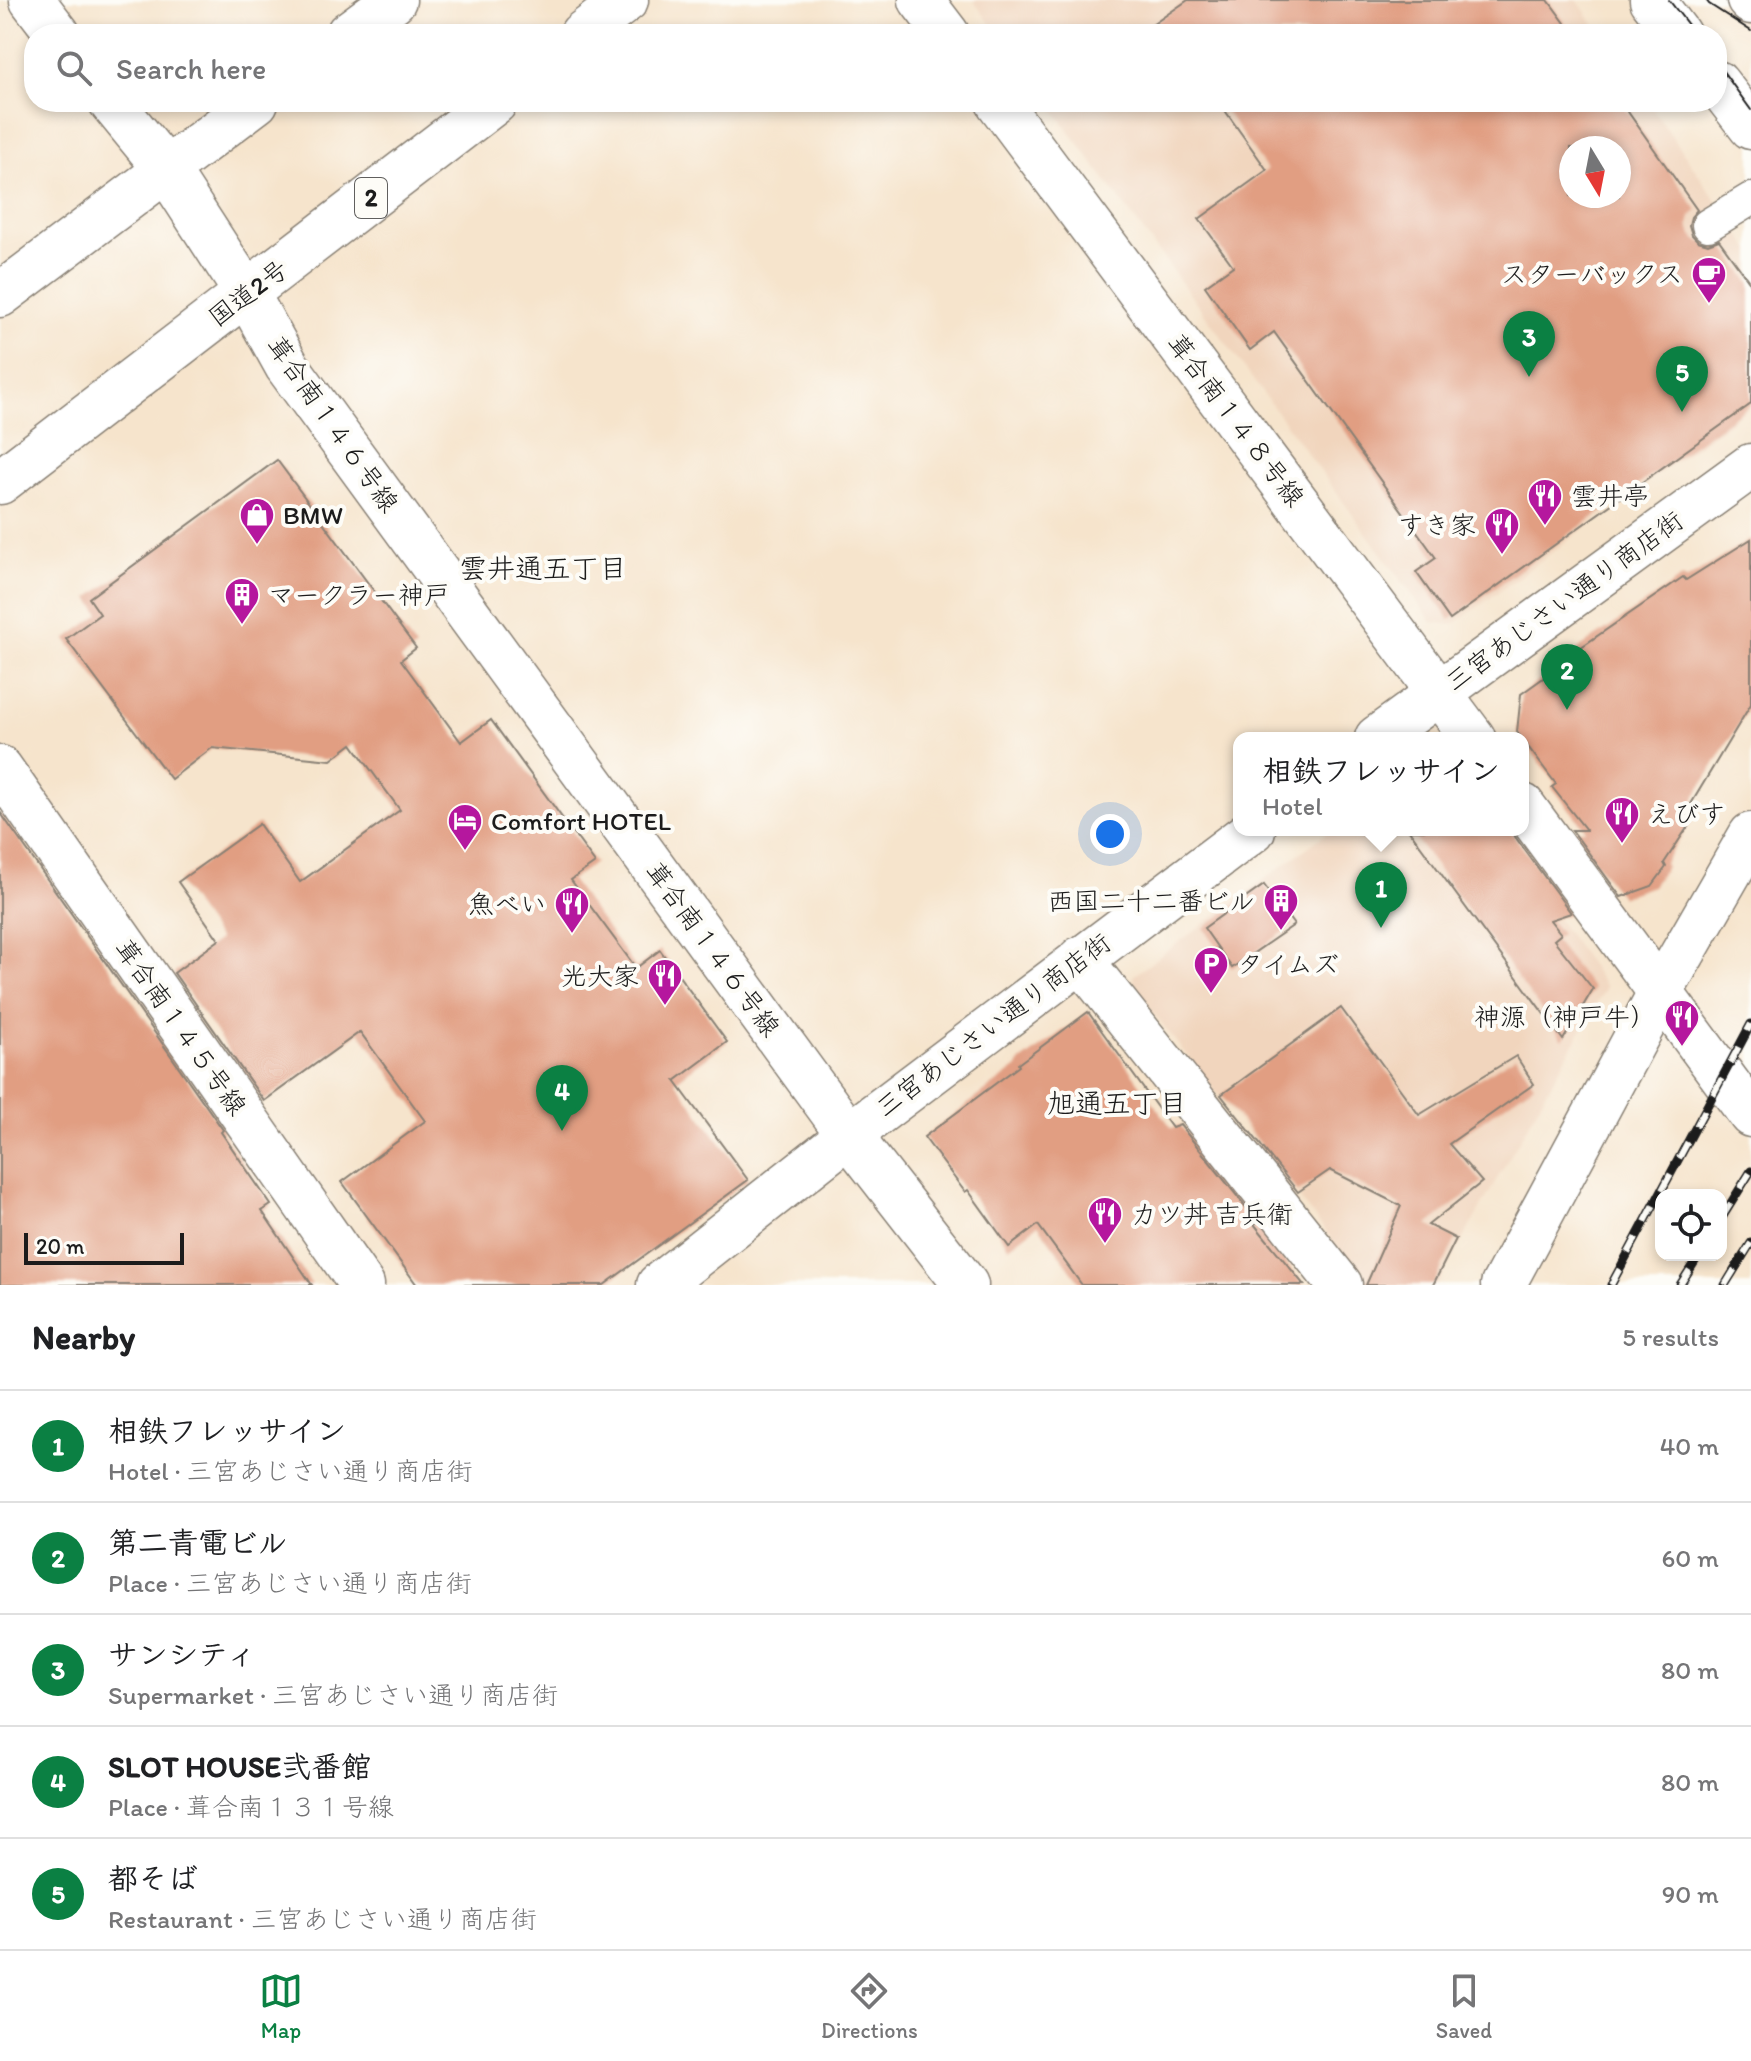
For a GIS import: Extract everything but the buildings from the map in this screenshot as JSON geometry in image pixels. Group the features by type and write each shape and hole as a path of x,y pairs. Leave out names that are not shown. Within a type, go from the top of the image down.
{"main road":[{"path":"32,0 50,24"},
{"path":"362,24 394,0"},
{"path":"595,24 626,0"},
{"path":"921,0 939,24"},
{"path":"1652,0 1670,24"},
{"path":"1727,96 1751,127"},
{"name":"葺合南１４６号線","path":"119,112 166,169 247,294 287,366 849,1135 966,1285"},
{"path":"0,295 243,112"},
{"name":"国道2号","path":"0,482 482,112"},
{"name":"葺合南１４８号線","path":"1005,112 1469,732"},
{"name":"三宮あじさい通り商店街","path":"1385,732 1751,466"},
{"name":"葺合南１４５号線","path":"0,768 362,1285"},
{"path":"1529,814 1751,1115"},
{"path":"1503,1285 1660,993 1751,835"},
{"name":"三宮あじさい通り商店街","path":"659,1285 849,1135 1245,836"},
{"path":"1080,959 1340,1285"}],"street":[{"path":"1708,225 1751,199"}],"shaded area":[{"path":"973,0 1577,0 1594,24 991,24"},
{"path":"1055,112 1655,112 1751,250 1751,406 1453,625 1432,622"},
{"path":"1323,836 1497,836 1606,987 1437,1285 1368,1285 1136,991 1133,976"}],"tram line":[{"path":"1669,0 1687,24"},
{"path":"1706,0 1751,31"},
{"path":"1727,77 1751,110"}],"railway":[{"path":"1611,1285 1751,1024"},
{"path":"1727,1209 1751,1171"},
{"path":"1725,1285 1751,1243"},
{"path":"1680,1285 1695,1261"}],"place":[{"name":"スターバックス","path":"1709,305"},
{"name":"サンシティ","path":"1529,377"},
{"name":"都そば","path":"1682,412"},
{"name":"雲井亭","path":"1545,527"},
{"name":"BMW","path":"257,546"},
{"name":"すき家","path":"1502,556"},
{"name":"マークラー神戸","path":"242,626"},
{"name":"第二青電ビル","path":"1567,710"},
{"name":"えびす","path":"1622,845"},
{"name":"Comfort HOTEL","path":"465,852"},
{"name":"相鉄フレッサイン","path":"1381,928"},
{"name":"西国二十二番ビル","path":"1281,932"},
{"name":"魚べい","path":"572,935"},
{"name":"タイムズ","path":"1211,995"},
{"name":"光大家","path":"665,1007"},
{"name":"神源（神戸牛）","path":"1682,1048"},
{"name":"SLOT HOUSE弐番館","path":"562,1131"},
{"name":"カツ丼 吉兵衛","path":"1105,1245"}],"district":[{"name":"雲井通五丁目","path":"543,568"},
{"name":"旭通五丁目","path":"1117,1103"}]}
